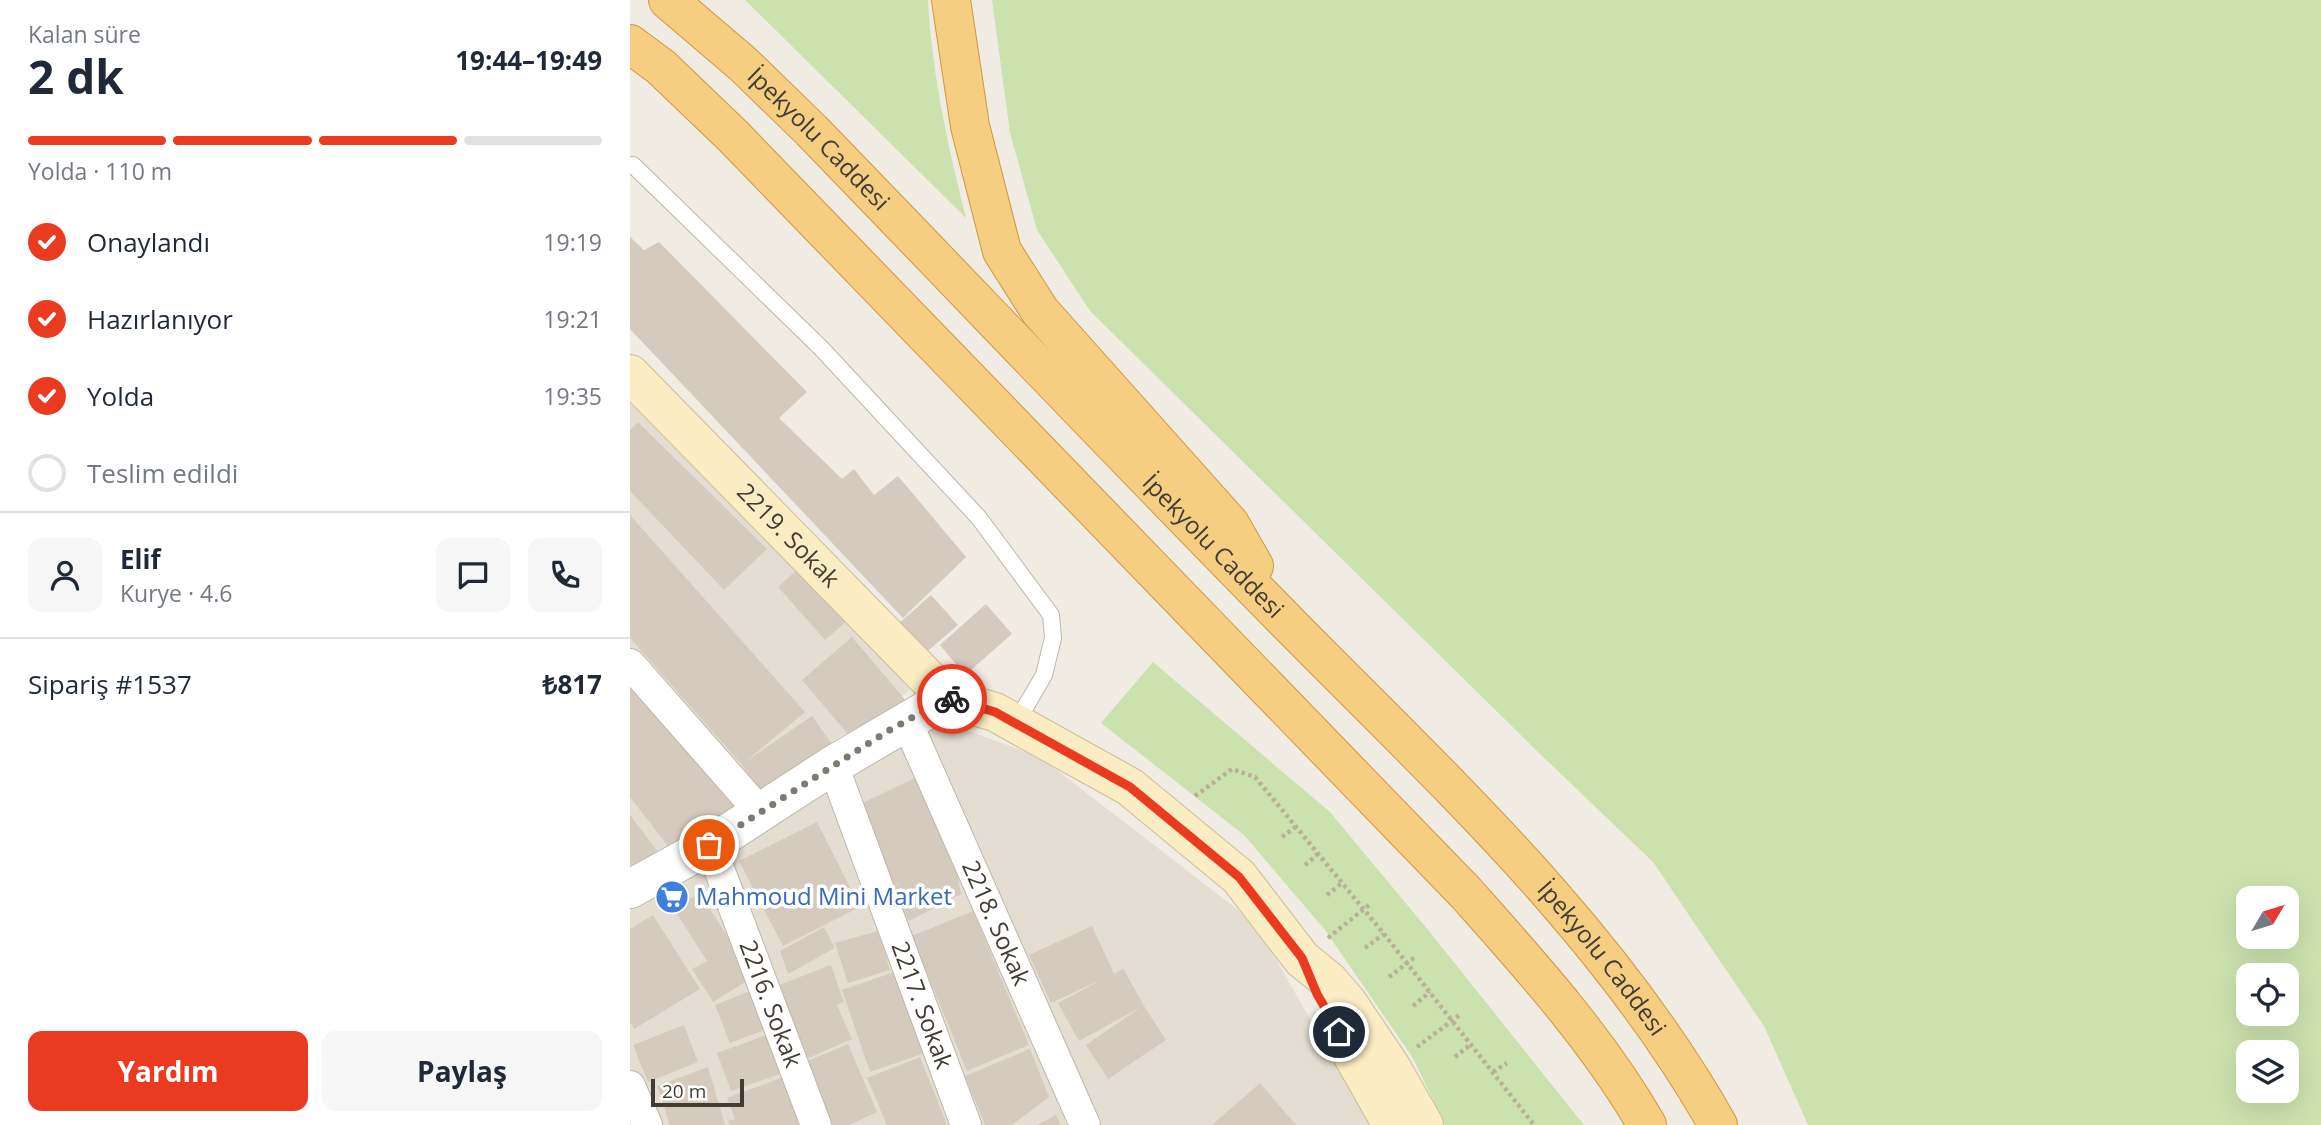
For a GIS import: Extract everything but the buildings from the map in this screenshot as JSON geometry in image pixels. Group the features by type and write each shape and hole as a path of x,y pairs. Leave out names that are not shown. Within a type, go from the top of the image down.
{"highway":[{"name":"İpekyolu Caddesi","path":"668,0 743,64 811,130 1290,625 1460,795 1555,898 1607,960 1660,1032 1718,1125"},
{"path":"951,0 970,126 1002,251 1040,311 1230,524 1290,625"},
{"path":"630,44 661,67 733,136 1466,893 1567,1010 1605,1059 1647,1125"}],"main road":[{"name":"2219. Sokak","path":"630,374 947,698"},
{"path":"947,698 995,712 1130,787 1239,877 1302,958 1329,981 1348,1003 1391,1068 1424,1125"},
{"path":"1302,958 1317,994 1392,1125"}],"street":[{"path":"630,664 761,813"},
{"path":"630,889 709,845 833,765 947,698"},
{"name":"2218. Sokak","path":"906,720 1085,1125"},
{"name":"2217. Sokak","path":"833,765 966,1125"},
{"name":"2216. Sokak","path":"709,845 816,1125"},
{"path":"630,1086 647,1125"}],"lane":[{"path":"633,164 821,348 979,517 1051,615 1053,638 1044,675 1016,723"}],"path":[{"path":"1167,816 1232,769 1255,777 1297,825 1534,1125"},
{"path":"1282,837 1297,825"},
{"path":"1305,865 1319,853"},
{"path":"1327,895 1342,883"},
{"path":"1302,958 1369,905"},
{"path":"1365,948 1384,934"},
{"path":"1389,977 1415,957"},
{"path":"1413,1006 1430,992"},
{"path":"1391,1068 1461,1014"},
{"path":"1455,1057 1471,1044"},
{"path":"1493,1073 1507,1063"}],"shaded area":[{"path":"630,391 915,687 630,876"},
{"path":"942,721 1040,757 1255,923 1371,1125 630,1125 630,910"}],"green space":[{"path":"745,0 928,0 933,56 942,110 966,218"},
{"path":"992,0 2321,0 2321,1125 1808,1125 1764,1026 1653,862 1090,311 1037,230 1010,133"},
{"path":"1153,662 1330,812 1584,1125 1445,1125 1413,1058 1325,930 1244,835 1101,723"}],"way so far":[{"path":"709,845 906,720 947,698 952,699"}],"place":[{"name":"Mahmoud Mini Market","path":"672,897"}],"route":[{"path":"952,699 995,712 1130,787 1239,877 1302,958 1317,994 1339,1032"}]}
